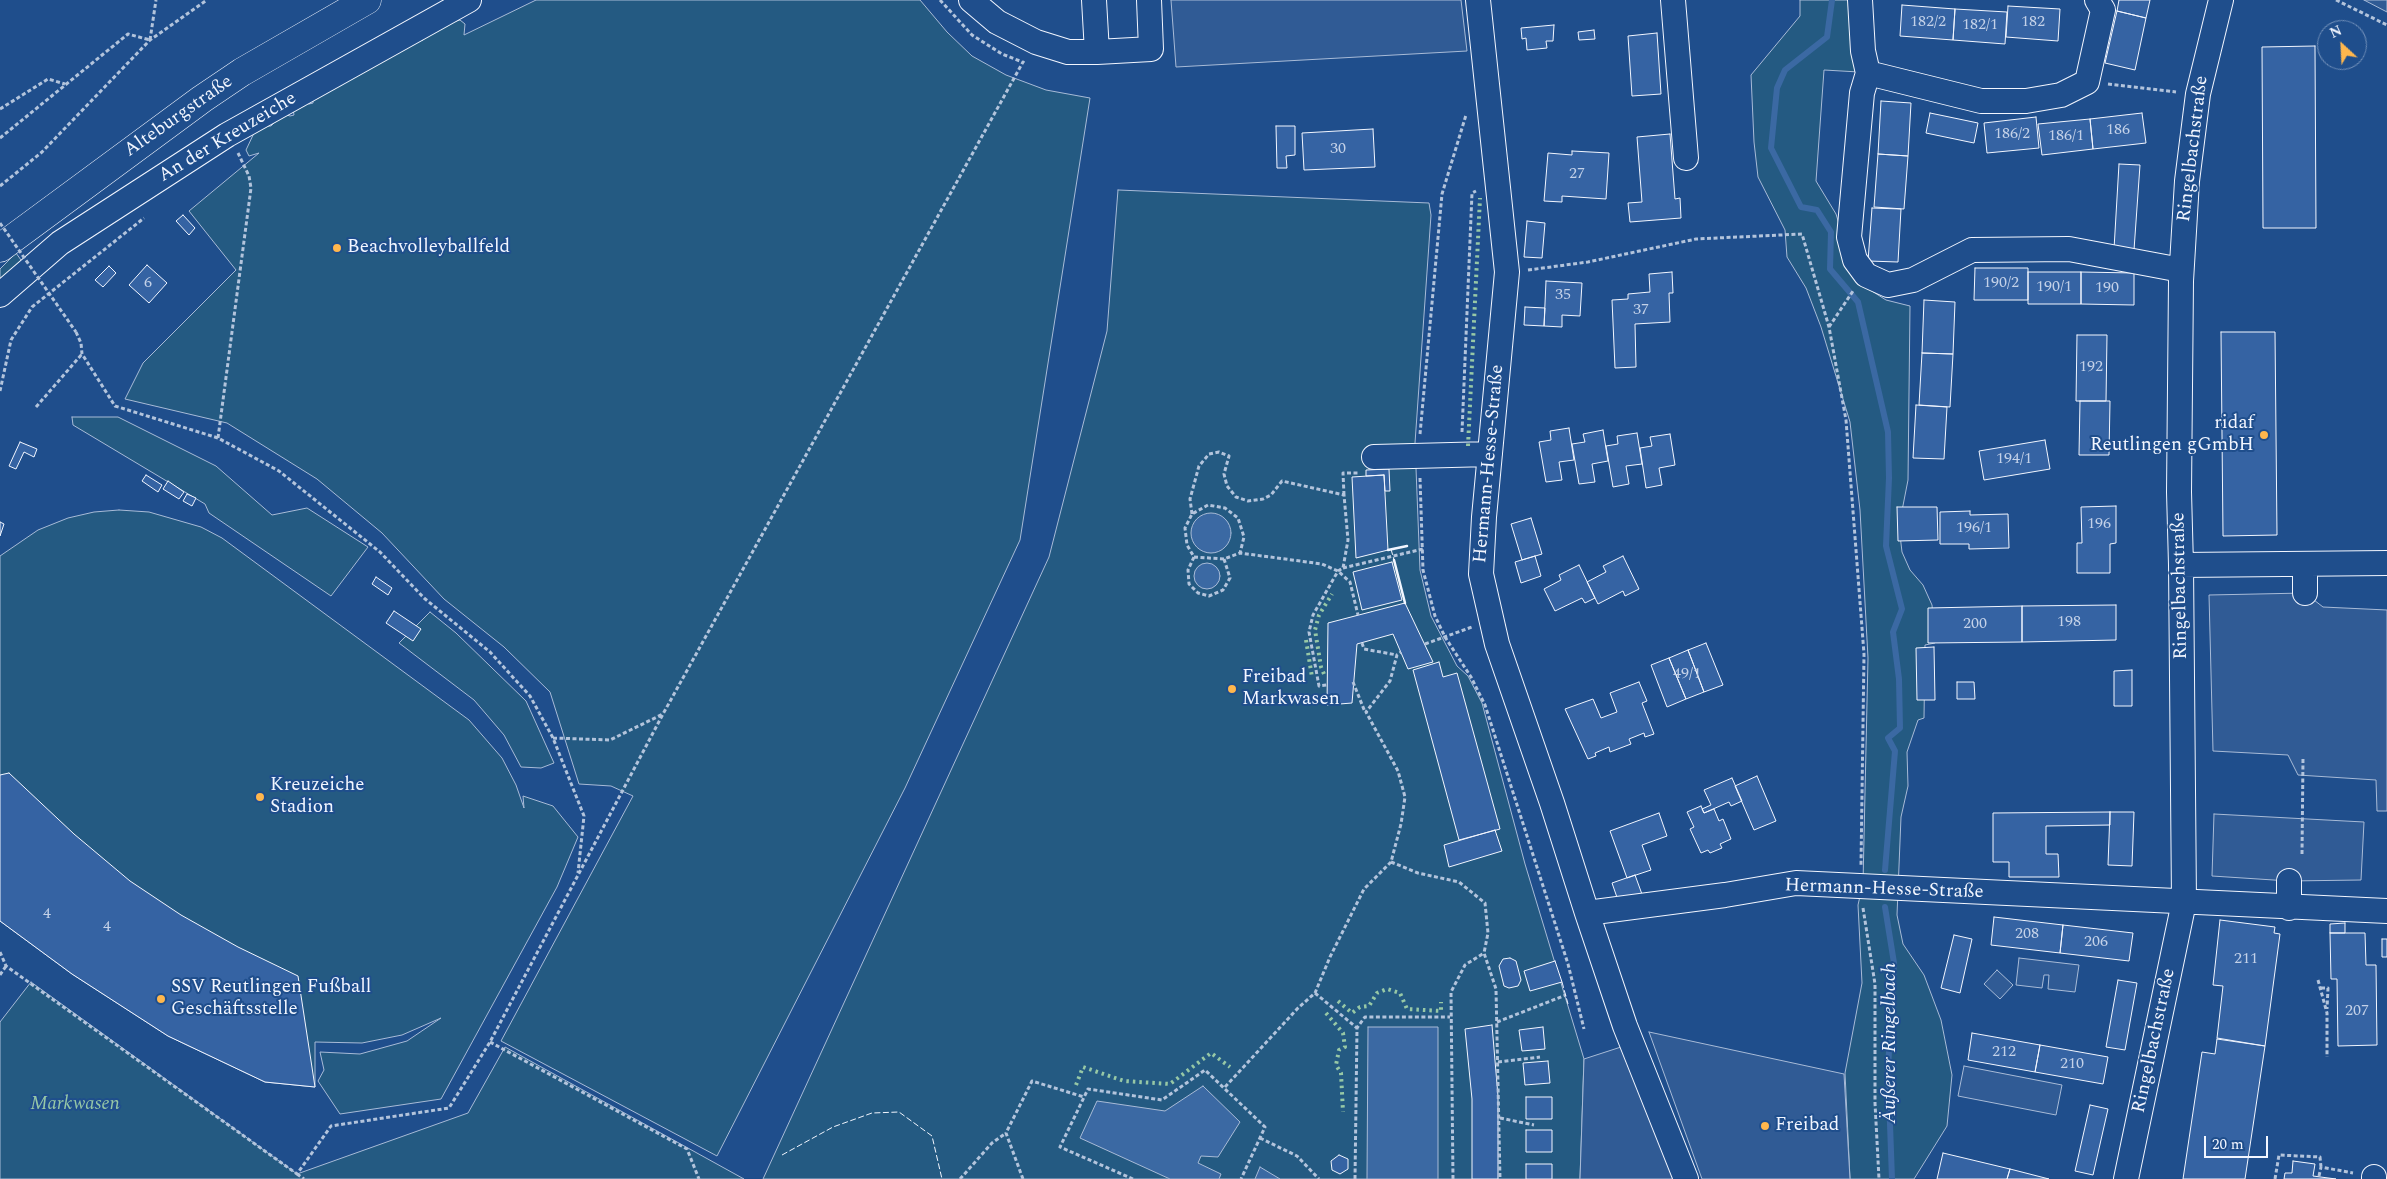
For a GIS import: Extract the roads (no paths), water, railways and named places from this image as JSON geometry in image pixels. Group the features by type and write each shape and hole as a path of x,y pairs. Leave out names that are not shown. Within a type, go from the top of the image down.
{"main road":[{"name":"Alteburgstraße","path":"0,248 210,94 324,23 367,0"}],"street":[{"name":"An der Kreuzeiche","path":"0,296 60,243 227,135 469,0"},
{"path":"971,0 998,11 1036,42 1068,52 1151,50 1149,0"},
{"path":"1094,0 1097,52"},
{"name":"Hermann-Hesse-Straße","path":"1478,0 1507,272 1481,574 1497,644 1552,803 1625,1026 1686,1179"},
{"path":"1672,0 1686,158"},
{"path":"1860,0 1864,51 1868,73 1862,93 1849,237 1855,260 1866,275 1888,285 1913,280 1972,250 2069,250 2181,270"},
{"path":"1868,73 1981,101 2026,101 2061,95 2087,82 2103,10 2097,0"},
{"name":"Ringelbachstraße","path":"2126,1179 2184,902 2182,565 2179,492 2181,270 2187,181 2198,94 2221,0"},
{"path":"1370,465 1462,455 1490,454"},
{"path":"2182,565 2387,563"},
{"path":"2305,564 2306,593"},
{"path":"2289,881 2289,908"},
{"name":"Hermann-Hesse-Straße","path":"1587,913 1725,896 1796,883 2184,902"},
{"path":"2184,902 2387,911"}],"waterway":[{"name":"Äußerer Ringelbach","path":"1832,0 1827,37 1785,70 1777,88 1771,148 1801,207 1817,210 1831,232 1830,269 1858,302 1888,432 1889,478 1886,546 1902,609 1893,632 1899,679 1900,728 1888,738 1895,751 1885,870"},
{"name":"Äußerer Ringelbach","path":"1885,907 1894,963 1888,1069 1892,1179"}],"place":[{"name":"Beachvolleyballfeld","path":"337,248"},
{"name":"ridaf Reutlingen gGmbH","path":"2264,435"},
{"name":"Freibad Markwasen","path":"1232,689"},
{"name":"Kreuzeiche Stadion","path":"260,797"},
{"name":"SSV Reutlingen Fußball Geschäftsstelle","path":"161,999"},
{"name":"Freibad","path":"1765,1126"}],"park label":[{"name":"Markwasen","path":"75,1105"}]}
